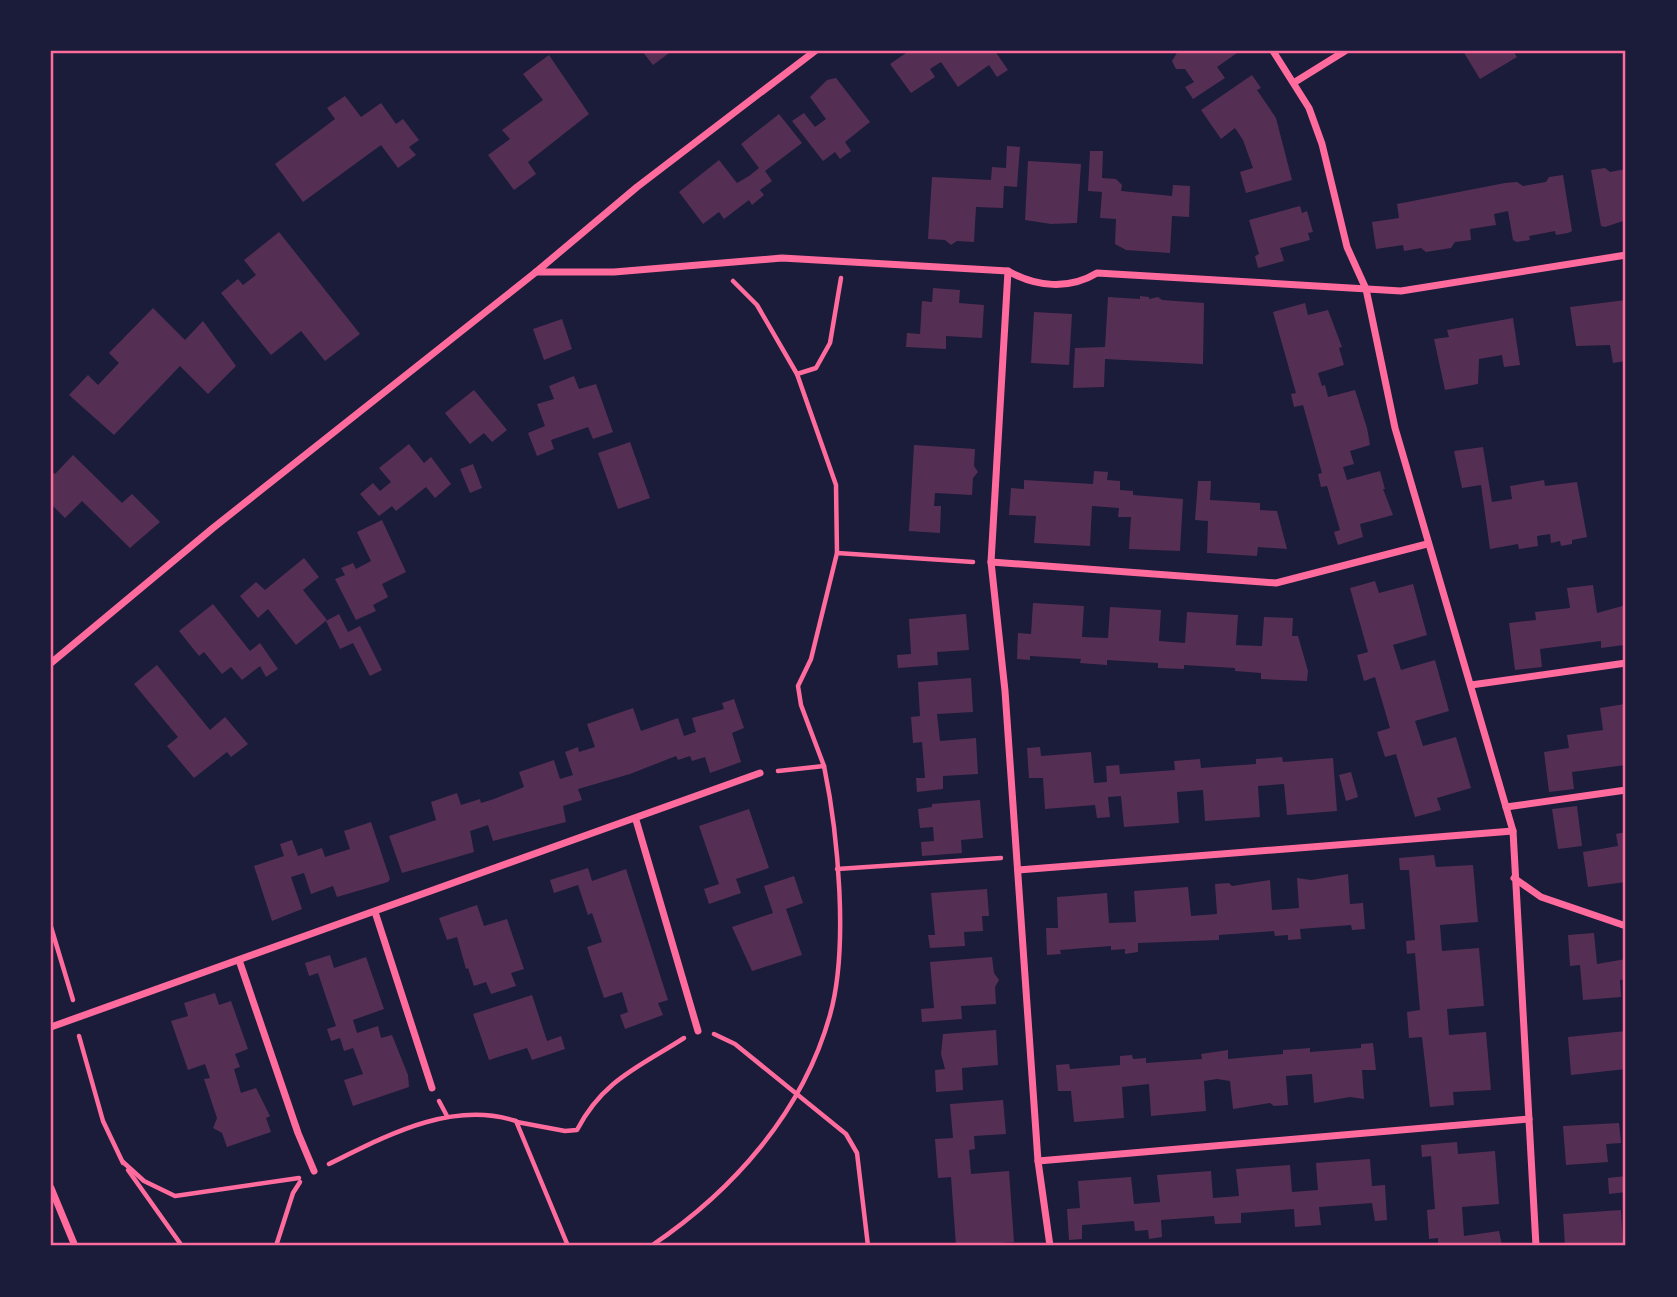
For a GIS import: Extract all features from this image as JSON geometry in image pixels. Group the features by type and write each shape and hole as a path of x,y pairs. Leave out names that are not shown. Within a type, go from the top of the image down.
{"street":[{"path":"51,663 213,528 536,272 637,187 815,51"},
{"path":"1273,51 1295,82 1322,144 1348,247 1366,289 1395,428 1427,544 1513,831 1536,1246"},
{"path":"1295,82 1345,51"},
{"path":"536,272 614,272 782,258 1008,271 1030,283 1079,284 1097,274 1401,291 1626,255"},
{"path":"1008,271 991,562 1005,691 1038,1161 1050,1246"},
{"path":"991,562 1276,583 1427,544"},
{"path":"1471,685 1626,663"},
{"path":"51,1027 636,820 760,773"},
{"path":"1506,807 1626,790"},
{"path":"636,820 698,1031"},
{"path":"1018,870 1513,831"},
{"path":"1514,878 1541,897 1626,926"},
{"path":"375,912 432,1088"},
{"path":"239,960 298,1133 314,1171"},
{"path":"1038,1161 1529,1119"},
{"path":"51,1188 75,1246"}],"path":[{"path":"651,1246 698,1211 727,1184 762,1145 797,1097 831,1013 836,979 837,869 832,803 824,766 801,705 798,686 811,659 837,554 836,485 797,374 757,305 712,263"},
{"path":"797,374 816,368 830,343 837,316 843,263"},
{"path":"837,554 991,562"},
{"path":"760,773 824,766"},
{"path":"837,869 1017,857"},
{"path":"51,927 78,1017 79,1042 103,1121 123,1162 182,1246"},
{"path":"314,1171 403,1129 447,1116 516,1121 565,1131 577,1130 591,1103 631,1070 704,1029 735,1044 797,1097 846,1134 858,1153 868,1246"},
{"path":"516,1121 568,1246"},
{"path":"123,1162 144,1181 175,1196 302,1178 293,1193 276,1246"}],"building":[{"path":"642,51 672,51 653,65"},
{"path":"909,51 995,51 1008,70 997,77 989,65 958,87 941,62 930,69 935,77 911,93 890,64"},
{"path":"1178,51 1237,53 1217,67 1225,78 1193,99 1185,87 1194,82 1185,69 1176,69 1172,61"},
{"path":"1463,51 1513,51 1517,57 1480,79"},
{"path":"549,55 589,114 528,162 536,174 514,190 488,155 510,139 502,130 543,100 523,74"},
{"path":"1252,75 1261,88 1257,90 1276,118 1292,180 1246,193 1240,172 1253,168 1243,140 1235,128 1221,139 1201,110"},
{"path":"836,78 870,122 845,142 851,151 840,159 835,152 823,161 792,121 804,113 815,127 826,119 810,97 827,80"},
{"path":"345,96 361,117 381,103 396,124 403,119 419,140 409,147 416,155 398,168 381,145 303,202 275,164 335,119 327,108"},
{"path":"779,114 802,143 765,171 772,181 760,190 764,195 752,205 749,200 724,219 719,212 703,224 679,192 719,160 737,183 749,176 759,168 741,144"},
{"path":"1007,146 1020,147 1017,187 1004,186 1003,208 976,207 974,242 957,241 951,245 945,240 928,239 932,177 991,180 992,167 1006,168"},
{"path":"1090,151 1103,151 1102,178 1116,179 1122,185 1121,191 1172,196 1173,185 1190,186 1189,217 1172,216 1170,253 1126,250 1115,244 1116,219 1100,218 1102,192 1088,191"},
{"path":"1028,161 1081,164 1077,223 1051,224 1025,220"},
{"path":"1605,168 1610,172 1626,169 1626,220 1605,227 1601,226 1591,170"},
{"path":"1563,175 1572,231 1568,233 1556,235 1555,231 1529,236 1530,240 1517,242 1513,240 1508,211 1494,214 1496,225 1470,229 1471,240 1455,242 1451,248 1426,252 1421,248 1404,251 1403,245 1376,249 1372,222 1399,218 1397,204 1505,183 1517,182 1523,186 1546,182 1549,177"},
{"path":"1300,206 1302,213 1307,211 1313,232 1308,233 1310,240 1280,248 1284,261 1258,268 1255,256 1259,254 1249,220"},
{"path":"279,232 360,334 325,361 301,331 271,355 221,293 238,279 243,285 256,275 244,260"},
{"path":"933,288 960,290 959,303 984,305 982,338 946,336 946,349 906,347 907,333 920,334 922,301 932,302"},
{"path":"1140,296 1204,303 1203,364 1105,359 1104,387 1073,388 1075,348 1105,347 1108,297 1140,299"},
{"path":"1626,300 1626,361 1613,363 1610,345 1576,346 1570,307"},
{"path":"1305,303 1308,315 1328,310 1342,347 1339,348 1344,365 1318,373 1322,386 1325,385 1328,397 1355,390 1367,428 1370,445 1350,451 1354,464 1343,467 1347,480 1380,471 1383,489 1393,515 1360,524 1363,537 1338,545 1334,532 1340,530 1327,486 1321,487 1318,474 1322,473 1303,405 1294,407 1291,394 1296,393 1273,312"},
{"path":"153,308 185,340 203,321 236,366 208,394 180,366 114,435 69,395 88,375 98,385 119,363 109,353"},
{"path":"1034,312 1072,314 1069,365 1031,363"},
{"path":"1513,318 1520,365 1504,367 1502,355 1479,359 1478,384 1445,390 1434,339 1449,337 1447,330"},
{"path":"562,319 572,349 544,360 533,329"},
{"path":"574,376 579,389 596,384 613,432 593,439 588,427 551,440 554,449 537,456 528,433 545,426 537,404 554,399 549,386"},
{"path":"474,390 507,430 492,442 484,433 470,444 445,413"},
{"path":"630,442 650,498 618,509 598,453"},
{"path":"409,444 424,463 431,457 451,484 435,498 426,487 396,511 392,506 379,516 360,494 373,483 380,491 391,482 379,468"},
{"path":"914,445 975,449 974,466 978,472 973,478 972,495 935,493 934,506 941,506 940,533 909,531"},
{"path":"1483,447 1492,502 1512,499 1510,486 1544,480 1545,486 1577,482 1587,537 1561,546 1560,541 1551,543 1550,534 1537,536 1538,546 1519,549 1518,544 1490,549 1481,485 1462,488 1454,451"},
{"path":"73,455 122,503 132,494 160,522 130,548 82,501 65,518 53,506 51,508 51,471 55,474"},
{"path":"473,464 482,488 470,493 460,469"},
{"path":"1094,471 1108,472 1107,480 1120,481 1120,490 1133,491 1133,495 1183,499 1180,551 1129,549 1131,517 1118,517 1119,508 1092,506 1090,546 1034,543 1036,516 1009,515 1011,488 1024,489 1024,480 1093,484"},
{"path":"1198,481 1211,481 1210,500 1260,503 1260,510 1277,511 1287,549 1258,547 1257,556 1207,553 1208,521 1195,520"},
{"path":"382,520 406,572 382,584 388,597 373,605 376,611 356,620 335,579 345,575 341,568 353,563 356,569 371,561 357,532"},
{"path":"304,558 319,577 303,590 327,620 296,645 268,609 258,618 240,596 256,582 265,590"},
{"path":"1375,581 1379,593 1413,584 1427,635 1393,645 1401,670 1435,660 1449,711 1415,721 1423,746 1456,737 1471,788 1437,798 1441,810 1415,817 1396,754 1385,757 1377,732 1390,728 1375,677 1364,681 1357,655 1368,652 1350,588"},
{"path":"1593,585 1597,613 1626,605 1624,645 1601,648 1601,641 1540,649 1542,667 1515,670 1509,623 1536,620 1535,612 1570,608 1567,588"},
{"path":"1033,603 1084,606 1082,637 1108,638 1110,607 1161,610 1159,641 1185,643 1187,612 1238,615 1236,645 1262,646 1264,617 1293,618 1292,636 1298,636 1308,671 1307,681 1261,679 1261,673 1235,671 1235,668 1184,665 1184,669 1158,668 1158,663 1107,660 1107,665 1080,663 1081,659 1030,656 1030,660 1017,659 1018,633 1031,634"},
{"path":"213,604 250,651 260,643 278,669 266,677 260,666 242,680 231,667 222,674 204,652 199,656 179,631"},
{"path":"339,614 348,632 360,626 382,670 370,676 353,643 340,649 326,621"},
{"path":"966,614 969,650 937,652 938,665 898,668 897,655 911,654 909,619"},
{"path":"157,665 210,730 225,717 248,744 231,757 227,752 194,778 167,746 178,737 134,684"},
{"path":"971,678 973,712 937,714 940,741 976,738 978,774 943,776 943,789 917,792 916,778 925,778 922,742 913,743 911,717 920,716 918,682"},
{"path":"734,699 744,728 732,733 741,762 710,773 705,757 692,761 690,756 678,760 676,756 630,774 578,789 582,800 563,806 566,822 493,841 488,825 470,831 474,852 402,873 389,836 436,820 431,802 457,793 461,805 480,799 481,803 494,799 524,787 519,772 554,760 560,779 573,775 565,752 578,747 579,752 595,747 587,724 633,708 641,731 678,718 684,736 696,732 692,718 724,709 722,703"},
{"path":"1625,704 1626,765 1572,772 1574,789 1549,792 1544,752 1569,748 1567,735 1603,730 1600,708"},
{"path":"1040,747 1041,756 1091,752 1094,783 1107,782 1106,766 1119,765 1120,774 1175,770 1174,761 1200,759 1201,768 1256,764 1256,759 1282,757 1283,762 1333,758 1337,811 1287,815 1284,784 1258,786 1260,817 1205,821 1203,790 1177,792 1179,823 1124,827 1121,796 1108,797 1110,817 1097,818 1095,805 1045,809 1043,778 1029,778 1027,748"},
{"path":"1351,772 1358,797 1346,801 1339,775"},
{"path":"980,800 983,838 961,840 962,853 922,856 921,842 934,841 933,827 920,828 918,809 932,807 932,804"},
{"path":"1577,806 1582,846 1558,849 1552,809"},
{"path":"749,809 769,868 736,879 741,893 709,904 704,889 719,884 699,826"},
{"path":"371,822 390,879 388,882 337,897 333,886 311,894 304,873 291,877 302,909 272,921 254,866 284,856 280,844 292,840 298,856 322,848 325,857 350,849 344,831"},
{"path":"1626,832 1626,882 1588,887 1583,852 1618,846 1616,834"},
{"path":"1434,855 1436,867 1473,865 1478,922 1440,925 1442,951 1479,948 1484,1006 1447,1009 1449,1035 1486,1032 1491,1090 1453,1092 1454,1105 1430,1107 1422,1037 1409,1038 1407,1012 1420,1010 1415,953 1407,954 1406,941 1415,940 1409,870 1400,870 1399,858"},
{"path":"588,868 592,881 626,869 668,1000 658,1003 663,1015 625,1029 620,1015 628,1012 622,992 604,998 587,947 602,942 592,913 588,915 578,885 554,893 550,880"},
{"path":"1348,874 1350,904 1363,903 1365,929 1352,930 1351,925 1300,929 1301,939 1288,940 1288,935 1275,936 1274,931 1219,935 1219,940 1138,943 1138,952 1125,954 1125,949 1111,950 1111,946 1060,950 1061,954 1047,955 1046,928 1058,928 1057,897 1107,893 1109,923 1136,922 1134,891 1188,887 1191,916 1217,914 1215,884 1229,883 1232,886 1270,880 1272,910 1299,908 1297,878 1311,880"},
{"path":"794,876 803,903 786,909 802,955 752,971 732,927 773,913 764,886"},
{"path":"987,889 989,916 982,916 983,931 964,932 965,946 930,948 928,935 935,935 931,893"},
{"path":"477,905 484,926 507,919 524,969 511,973 516,986 491,994 486,982 474,986 457,937 447,940 439,918"},
{"path":"1594,933 1597,964 1626,959 1626,979 1620,980 1621,997 1583,1000 1580,965 1570,966 1568,935"},
{"path":"330,955 334,968 366,957 384,1009 353,1020 357,1033 378,1026 381,1038 392,1035 408,1075 409,1087 353,1106 344,1080 363,1074 353,1048 344,1051 340,1038 331,1041 327,1029 336,1026 318,973 309,976 305,963"},
{"path":"992,957 994,973 999,980 995,987 996,1004 961,1006 962,1019 922,1022 921,1009 934,1008 930,962"},
{"path":"215,993 219,1005 231,1001 248,1049 235,1054 240,1067 234,1069 241,1093 256,1088 270,1116 266,1118 271,1132 227,1147 222,1133 213,1128 217,1118 204,1079 210,1078 205,1064 188,1070 171,1021 188,1016 184,1003"},
{"path":"532,995 547,1041 561,1036 565,1049 532,1060 527,1048 489,1060 473,1014"},
{"path":"996,1030 998,1065 962,1068 963,1090 936,1092 935,1070 945,1069 941,1054 943,1034"},
{"path":"1626,1031 1626,1069 1571,1075 1568,1037"},
{"path":"1373,1043 1376,1070 1362,1070 1364,1099 1350,1097 1314,1103 1312,1074 1286,1076 1288,1105 1274,1106 1270,1103 1233,1109 1230,1081 1217,1079 1204,1081 1206,1111 1151,1116 1149,1084 1122,1087 1124,1118 1074,1122 1071,1091 1058,1091 1056,1065 1069,1064 1070,1069 1120,1065 1120,1056 1132,1055 1133,1059 1146,1058 1146,1063 1202,1059 1201,1054 1228,1050 1228,1059 1283,1054 1283,1050 1310,1048 1310,1052 1361,1048 1361,1044"},
{"path":"1003,1100 1006,1134 974,1136 975,1149 969,1150 971,1174 1009,1171 1014,1242 956,1246 951,1177 938,1178 935,1139 953,1138 950,1104"},
{"path":"1619,1123 1621,1143 1606,1144 1608,1162 1566,1165 1563,1126"},
{"path":"1457,1142 1458,1154 1495,1151 1499,1204 1462,1207 1464,1236 1499,1231 1502,1246 1438,1246 1438,1238 1429,1239 1427,1210 1435,1209 1431,1156 1422,1157 1421,1145"},
{"path":"1370,1159 1372,1186 1385,1185 1387,1220 1375,1221 1372,1203 1319,1207 1321,1225 1295,1227 1294,1209 1241,1213 1241,1223 1215,1224 1214,1216 1161,1220 1162,1237 1149,1239 1148,1230 1135,1231 1134,1221 1082,1225 1082,1239 1069,1240 1067,1209 1080,1208 1078,1181 1131,1177 1134,1204 1160,1202 1157,1175 1211,1171 1213,1198 1239,1196 1236,1169 1290,1165 1292,1192 1318,1190 1316,1163"},
{"path":"1626,1176 1626,1192 1609,1194 1608,1178"},
{"path":"1621,1210 1623,1246 1565,1246 1563,1214"}]}
